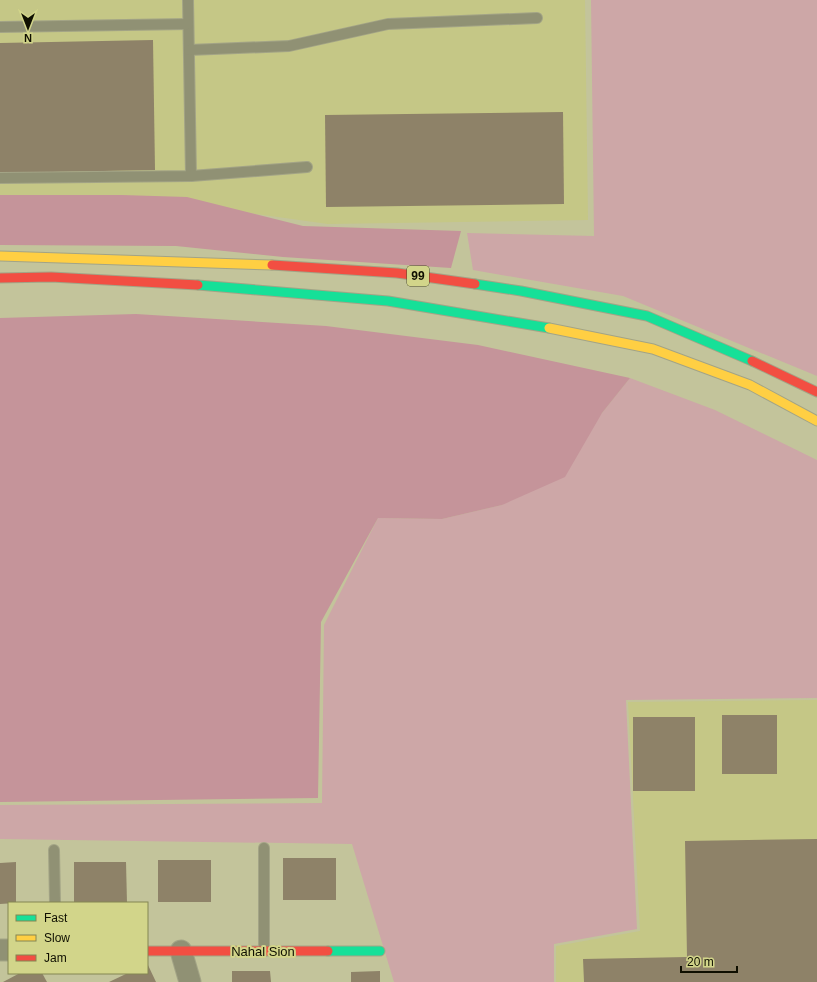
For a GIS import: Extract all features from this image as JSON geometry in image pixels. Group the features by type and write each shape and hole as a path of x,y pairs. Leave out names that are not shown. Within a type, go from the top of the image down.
{"main road":[{"name":"99","path":"0,256 237,263 397,273 521,291 647,316 737,354 817,392"},
{"name":"99","path":"0,278 51,277 245,288 388,301 536,326 653,350 750,385 817,420"},
{"name":"Nahal Sion","path":"148,951 380,951"}],"street":[{"path":"181,951 190,982"}],"lane":[{"path":"188,0 191,176"},
{"path":"189,50 289,46 388,24 537,18"},
{"path":"0,27 188,24"},
{"path":"0,178 191,176 307,167"},
{"path":"264,848 264,951"},
{"path":"54,850 54,902"}],"shaded area":[{"path":"0,0 585,0 588,220 328,224 198,206 0,203"},
{"path":"591,0 817,0 817,376 623,296 473,270 467,233 594,236"},
{"path":"0,195 122,195 187,197 303,226 461,231 451,268 283,257 176,246 0,245"},
{"path":"136,314 326,326 478,345 630,378 602,413 565,477 502,505 442,519 378,518 321,622 318,798 0,802 0,318"},
{"path":"630,378 715,410 817,460 817,698 626,700 637,929 554,944 554,982 394,982 352,844 0,839 0,805 322,803 324,625 378,518 442,519 502,505 602,413"},
{"path":"817,700 817,982 556,982 556,946 640,931 628,702"}],"building":[{"path":"153,40 155,170 0,173 0,43"},
{"path":"563,112 564,204 326,207 325,115"},
{"path":"722,715 777,715 777,774 722,774"},
{"path":"633,717 695,717 695,791 633,791"},
{"path":"817,839 817,982 584,982 583,959 687,957 685,841"},
{"path":"283,858 336,858 336,900 283,900"},
{"path":"158,860 211,860 211,902 158,902"},
{"path":"16,862 16,902 0,904 0,863"},
{"path":"74,862 126,862 127,902 74,902"},
{"path":"148,965 156,982 109,982 126,974 148,974"},
{"path":"232,971 270,971 271,982 232,982"},
{"path":"380,971 380,982 351,982 351,972"},
{"path":"18,974 43,974 47,982 3,982"}],"traffic: fast":[{"path":"475,284 521,291 647,316 752,361"},
{"path":"198,285 388,301 549,328"},
{"path":"328,951 380,951"}],"traffic: slow":[{"path":"0,256 272,265"},
{"path":"549,328 653,349 750,385 817,421"}],"traffic: jam":[{"path":"272,265 397,273 475,284"},
{"path":"0,278 51,277 198,285"},
{"path":"752,361 817,392"},
{"path":"148,951 328,951"}]}
